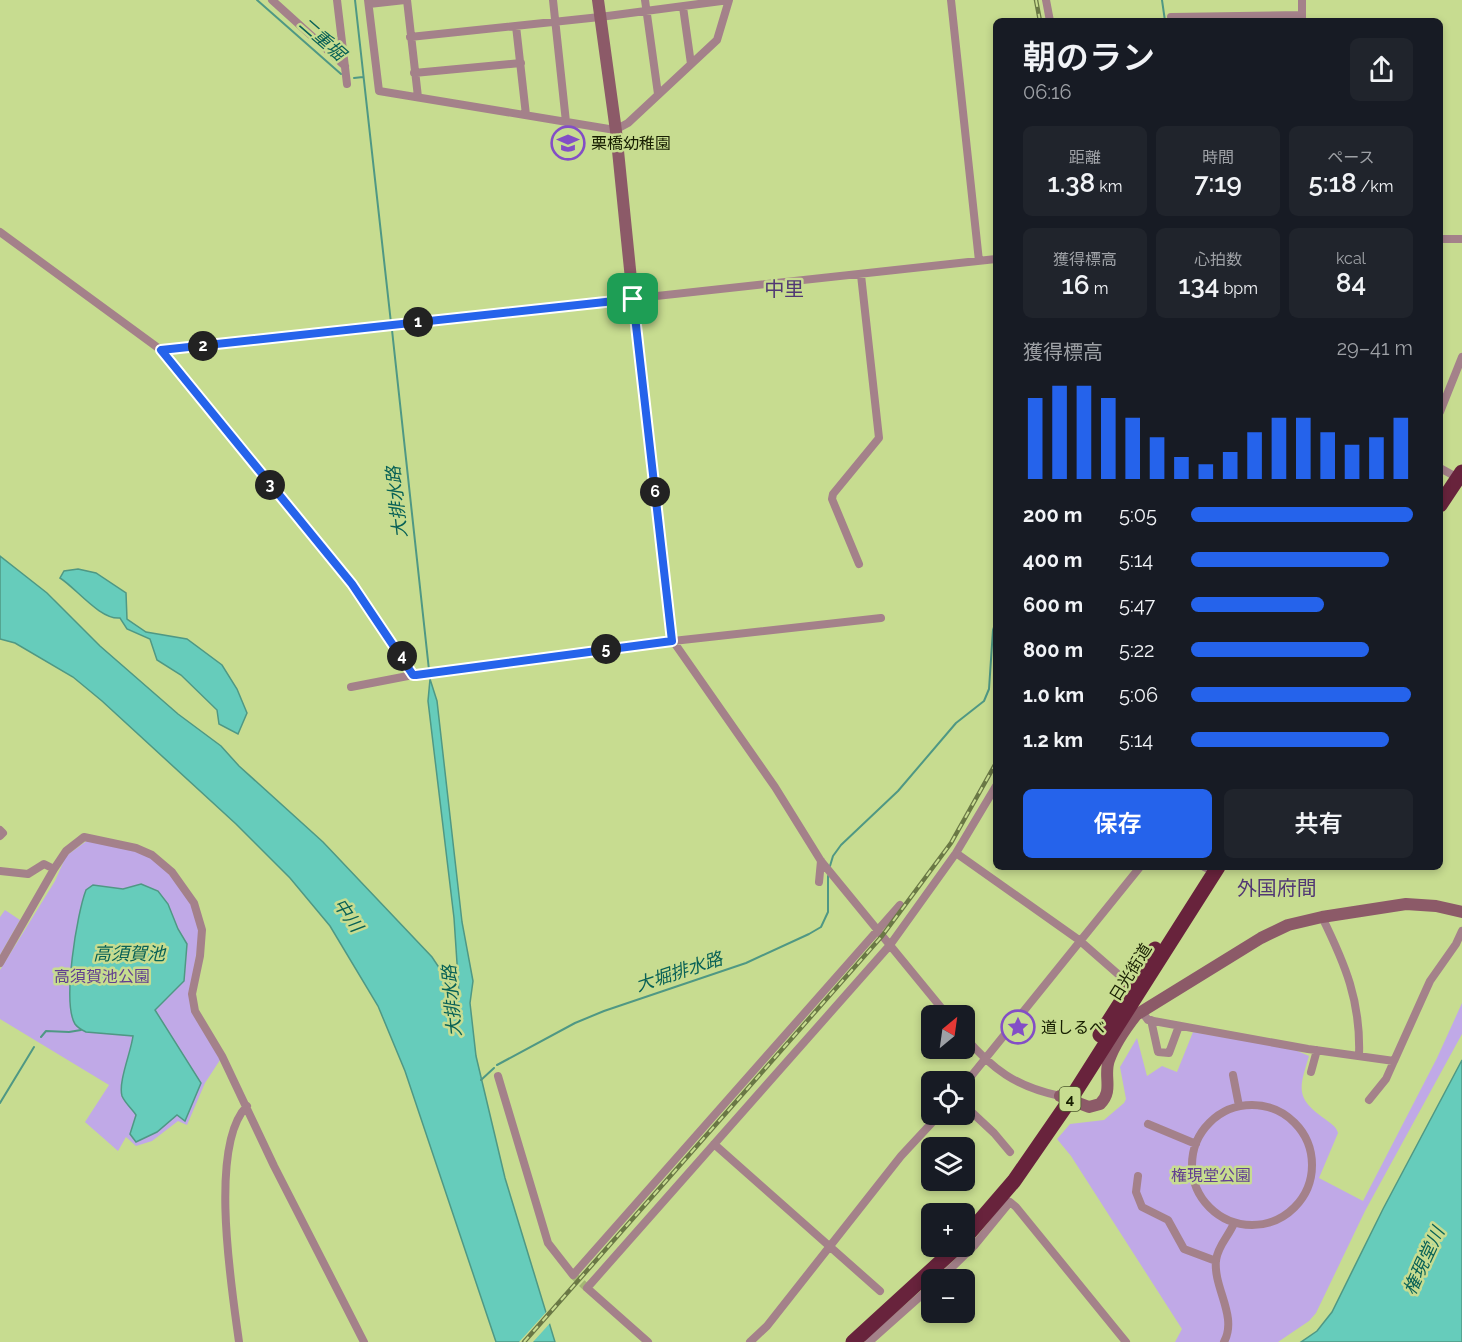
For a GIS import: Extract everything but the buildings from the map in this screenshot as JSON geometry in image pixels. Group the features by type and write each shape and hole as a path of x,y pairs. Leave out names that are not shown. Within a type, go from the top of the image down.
{"highway":[{"path":"1443,501 1459,477"},
{"path":"1443,511 1459,477"},
{"name":"日光街道","path":"975,1226 1014,1180 1207,870"},
{"name":"日光街道","path":"975,1212 1064,1098"},
{"path":"843,1342 932,1257"},
{"path":"853,1342 946,1257"}],"street":[{"path":"272,0 345,66"},
{"path":"338,0 347,84"},
{"path":"410,38 729,0 717,40 628,123 615,130 379,91 368,2 406,0 410,38 414,74 418,97"},
{"path":"553,0 566,122"},
{"path":"598,0 615,130 672,641 775,787 822,861 939,1005"},
{"path":"645,0 658,94"},
{"path":"951,0 979,261"},
{"path":"1046,0 1049,18"},
{"path":"1171,16 1302,18 1302,0"},
{"path":"683,7 691,64"},
{"path":"516,26 526,115"},
{"path":"414,74 521,63"},
{"path":"0,232 161,350 346,577 416,674"},
{"path":"1443,239 1462,239"},
{"path":"161,350 993,259"},
{"path":"858,564 832,499 833,494 879,438 861,275"},
{"path":"1443,404 1462,357"},
{"path":"1443,469 1459,477 1443,489"},
{"path":"351,687 416,674 672,641 881,618"},
{"path":"648,1342 587,1288 890,945 956,854 993,791"},
{"path":"0,830 3,833 0,836"},
{"path":"0,963 54,869 66,851 84,837 144,851 164,864 184,886 199,912 202,930 200,956 192,994 195,1011 222,1056 274,1166 364,1342"},
{"path":"956,854 1080,940 1127,982"},
{"path":"819,882 822,861"},
{"path":"0,872 28,874 44,864 54,869"},
{"path":"975,1071 1138,870"},
{"path":"1147,1016 1155,1004 1273,931 1322,916 1406,904 1436,906 1462,912"},
{"path":"498,1076 548,1243 573,1275 900,905"},
{"path":"1322,916 1341,955 1357,1004 1360,1033 1359,1056"},
{"path":"1369,1100 1386,1079 1430,981 1456,944 1462,931"},
{"path":"1144,994 1155,1004"},
{"path":"975,1049 984,1059 1017,1082 1094,1107 1104,1100 1108,1092 1108,1061 1124,1029 1136,1015 1179,1026 1317,1050 1394,1060"},
{"path":"1147,1016 1158,1052 1169,1053 1179,1026"},
{"path":"1311,1072 1317,1050"},
{"path":"1233,1075 1239,1107"},
{"path":"239,1342 228,1262 227,1163 236,1121 247,1106"},
{"path":"1266,1106 1289,1118 1307,1140 1312,1154 1313,1169 1304,1196 1284,1217 1263,1225 1234,1223 1215,1212 1199,1192 1192,1169 1196,1144 1201,1133 1213,1119 1239,1107 1266,1106"},
{"path":"975,1115 1010,1152"},
{"path":"1149,1124 1196,1144"},
{"path":"750,1342 767,1326 828,1246 930,1125"},
{"path":"714,1144 880,1291"},
{"path":"1138,1176 1137,1198 1142,1207 1168,1220 1184,1249 1216,1260"},
{"path":"950,1269 969,1251 1010,1202 1126,1342"},
{"path":"1224,1342 1228,1334 1226,1306 1216,1276 1216,1260 1221,1244 1234,1223"},
{"path":"868,1342 921,1296"}],"green space":[{"name":"高須賀池公園","path":"88,840 141,852 162,866 188,897 198,921 198,944 190,992 220,1060 205,1083 187,1125 178,1121 152,1141 136,1146 126,1137 118,1151 85,1122 109,1085 0,1019 0,970 55,881 66,856"},
{"path":"5,910 20,920 0,955 0,917"},
{"name":"権現堂公園","path":"1462,1003 1462,1034 1365,1211 1316,1313 1309,1321 1278,1342 1175,1342 1182,1329 1071,1156 1057,1139 1070,1124 1104,1120 1124,1103 1126,1099 1120,1067 1137,1038 1147,1076 1162,1066 1177,1072 1193,1032 1293,1049 1309,1056 1302,1085 1304,1099 1315,1112 1335,1127 1338,1133 1319,1178 1363,1201 1437,1058"}],"water":[{"name":"中川","path":"0,556 47,593 100,646 178,714 221,746 239,766 323,842 432,957 454,990 459,993 454,918 428,701 430,679 437,701 462,922 473,981 470,1003 476,1056 505,1178 555,1342 496,1342 405,1071 378,1006 330,926 290,878 236,824 102,701 73,677 15,643 0,639"},
{"path":"78,569 96,573 126,593 127,619 146,632 187,639 222,665 237,689 247,713 238,734 219,724 217,710 181,675 157,660 150,639 127,629 120,618 104,614 96,609 60,578 64,571"},
{"name":"高須賀池","path":"141,884 158,891 168,904 187,944 184,981 155,1010 201,1083 185,1121 177,1115 157,1132 136,1142 130,1134 136,1115 123,1099 121,1090 133,1036 86,1032 75,1024 71,1013 70,978 75,937 86,890 93,885 123,889"},
{"name":"権現堂川","path":"1462,1060 1462,1342 1301,1342 1317,1331 1332,1312 1383,1209"}],"pier":[{"path":"549,1309 552,1321 533,1342 519,1342"}],"waterway":[{"name":"二重堀","path":"257,0 341,74"},
{"name":"大排水路","path":"355,0 391,323"},
{"name":"大堀排水路","path":"1162,0 1165,18"},
{"name":"二重堀","path":"354,78 363,77"},
{"name":"大排水路","path":"392,330 429,670"},
{"name":"大堀排水路","path":"830,866 833,856 841,845 898,791 956,723 984,701 989,689 993,630"},
{"name":"大堀排水路","path":"497,1065 575,1023 746,963 809,934 821,927 828,912 828,876"},
{"path":"41,1037 46,1031 81,1030"},
{"path":"0,1103 34,1047"},
{"name":"大堀排水路","path":"481,1080 494,1068"}],"tunnel":[{"path":"573,1275 587,1288"}],"railway":[{"path":"1036,0 1039,18"},
{"path":"524,1342 882,936 951,843 993,768"}],"place":[{"name":"栗橋幼稚園","path":"568,143"},
{"name":"道しるべ","path":"1018,1027"}],"district":[{"name":"中里","path":"784,289"},
{"name":"外国府間","path":"1277,888"}],"route":[{"path":"633,299 672,641 416,675 413,675 412,670 335,562 161,350 381,327 633,299"}]}
